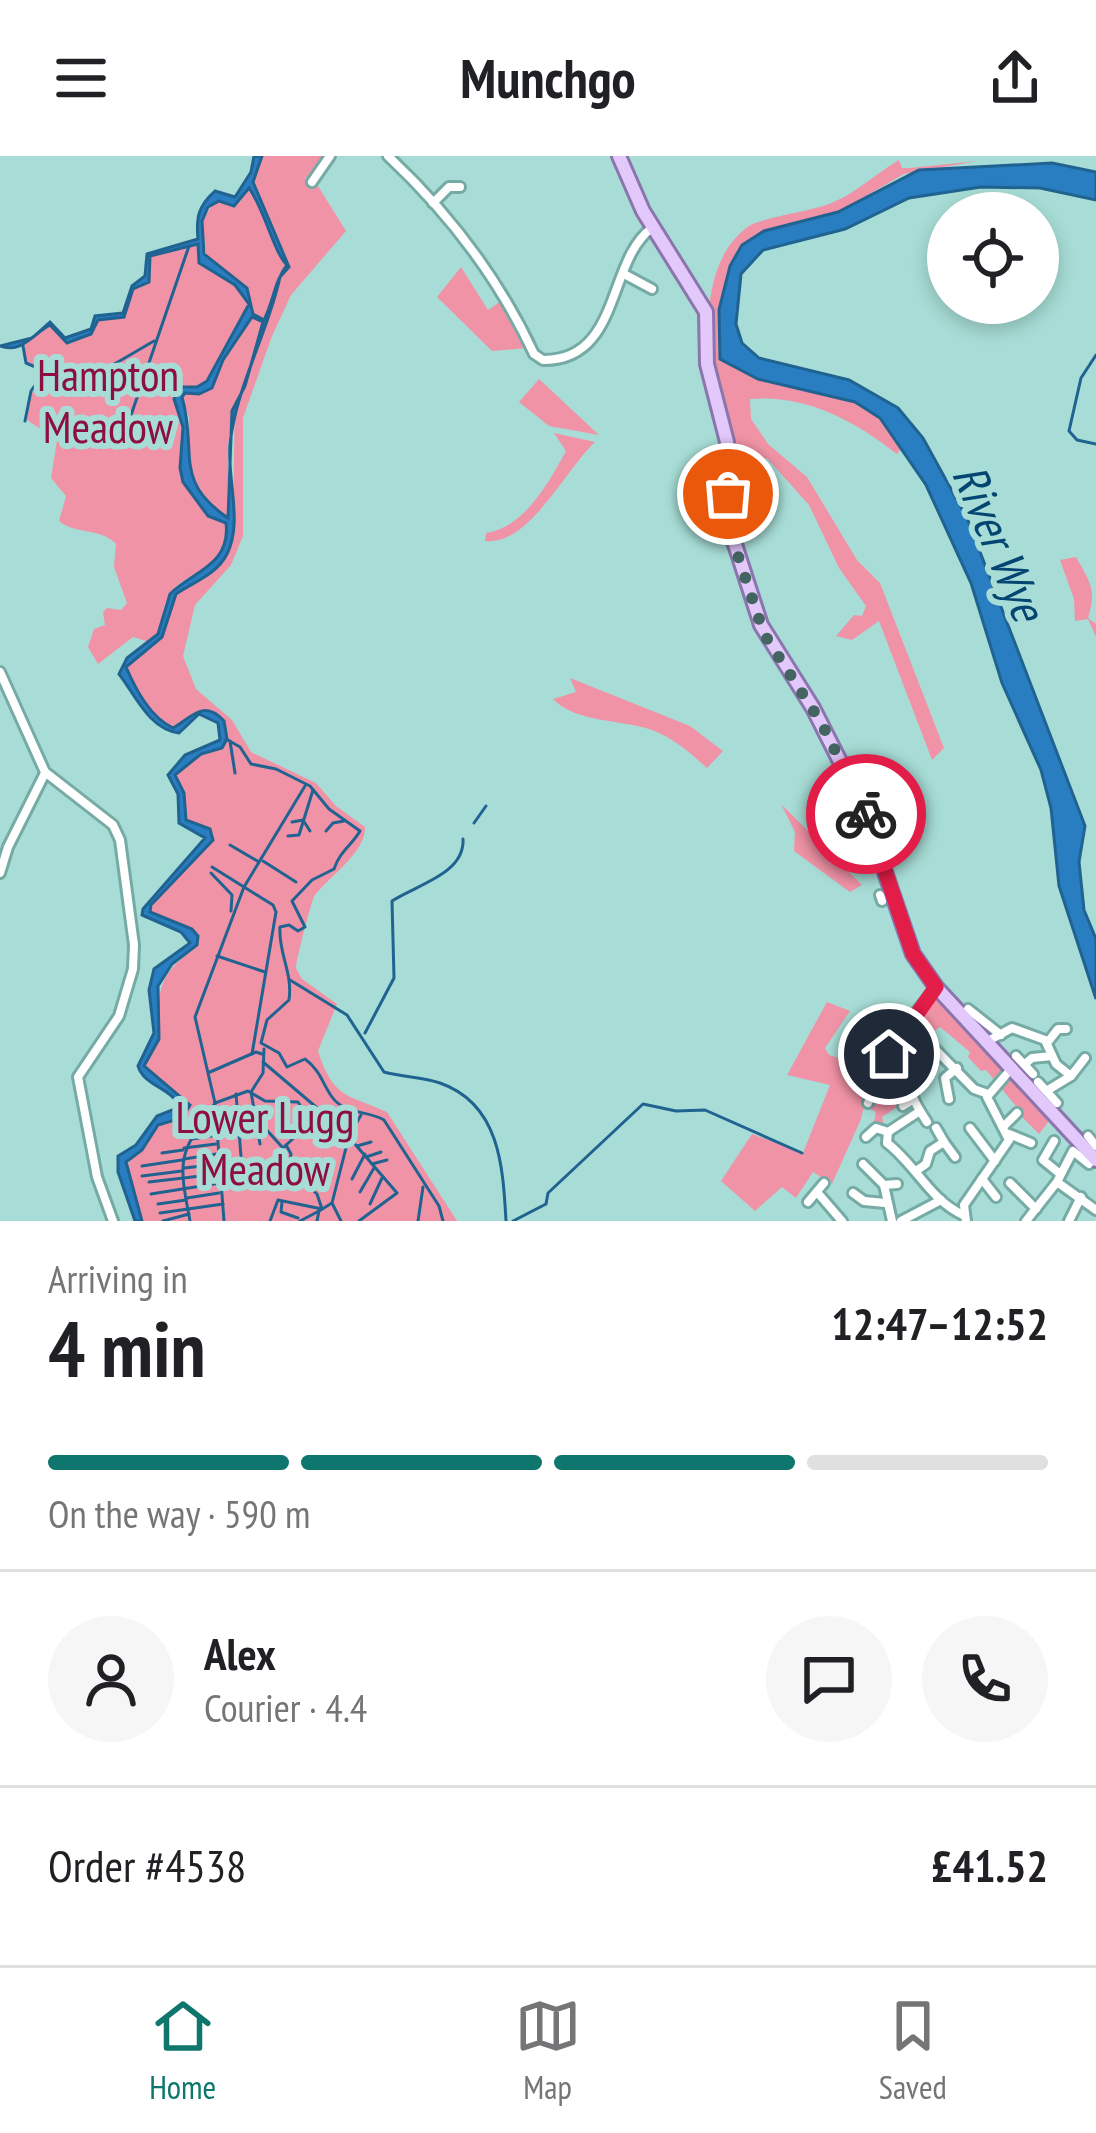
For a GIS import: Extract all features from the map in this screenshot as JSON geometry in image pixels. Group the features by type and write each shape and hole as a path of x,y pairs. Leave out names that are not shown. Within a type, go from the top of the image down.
{"main road":[{"path":"620,156 653,227 706,312 707,364 728,442 729,518 764,634 833,744 872,828 882,895 936,987 987,1042 1014,1062 1094,1160"}],"street":[{"path":"311,182 330,156"},
{"path":"388,156 485,266 540,358 554,360 596,334 637,241 653,227"},
{"path":"433,203 449,187 460,187"},
{"path":"624,274 653,286"},
{"path":"0,672 45,772 112,825 122,852 133,969 119,1016 78,1077 94,1166 112,1221"},
{"path":"0,873 45,772"},
{"path":"868,1103 903,1029 936,987"},
{"path":"968,1009 1001,1035"},
{"path":"987,1042 1012,1028 1047,1043 1070,1076"},
{"path":"1047,1043 1058,1029 1066,1029"},
{"path":"936,1050 974,1089 988,1094"},
{"path":"1025,1064 1032,1058 1052,1056"},
{"path":"1048,1090 1070,1076 1084,1058"},
{"path":"1031,1143 1007,1130 990,1107 988,1094 1014,1062 1025,1064 1057,1103"},
{"path":"949,1099 945,1078 957,1068"},
{"path":"925,1079 908,1089 955,1157"},
{"path":"903,1106 914,1099"},
{"path":"888,1132 920,1112"},
{"path":"888,1132 887,1143 941,1201 964,1215 1017,1113"},
{"path":"866,1137 876,1128 888,1132"},
{"path":"970,1128 995,1161"},
{"path":"1088,1136 1096,1146"},
{"path":"916,1171 926,1164 930,1150 944,1142"},
{"path":"1054,1142 1043,1160 1096,1210"},
{"path":"1026,1221 1073,1150 1094,1160"},
{"path":"863,1164 884,1185 885,1203 897,1221 941,1201"},
{"path":"982,1179 996,1197"},
{"path":"1010,1183 1036,1209"},
{"path":"884,1185 897,1184"},
{"path":"808,1202 821,1188 842,1221"},
{"path":"853,1193 863,1201 885,1203"},
{"path":"1067,1220 1081,1197"}],"green space":[{"name":"Lower Lugg Meadow","path":"262,156 328,156 312,178 304,177 318,186 346,231 291,295 272,336 243,418 243,536 231,565 195,605 183,656 196,689 232,720 251,752 316,783 336,806 365,827 360,846 315,895 296,968 302,979 337,1004 318,1051 330,1079 344,1093 387,1112 457,1221 142,1221 124,1169 158,1125 188,1112 190,1105 144,1066 160,1035 162,985 173,967 193,950 184,926 149,912 161,892 213,840 204,827 186,820 184,793 175,775 227,739 221,717 210,710 190,715 172,728 164,723 144,702 126,667 162,637 176,594 214,572 227,548 235,409 228,444 228,519 214,509 188,473 189,417 182,398 185,393 212,388 223,360 254,316 247,288 207,261 202,221 214,202 240,202 249,187 267,218 253,182"},
{"path":"899,160 902,168 978,161 904,174 838,212 764,231 719,310 720,359 759,379 855,402 880,418 901,449 897,454 829,412 791,401 750,399 751,419 768,444 807,477 857,560 880,583 944,748 932,760 879,621 852,640 836,636 854,615 862,616 866,606 839,568 809,505 767,458 749,470 723,414 709,344 715,276 728,248 749,226 829,204"},
{"name":"Hampton Meadow","path":"199,244 197,259 240,289 249,304 207,381 197,387 181,386 174,399 183,427 183,482 208,516 226,523 227,539 217,559 170,594 155,638 149,642 133,637 98,664 88,647 94,629 105,625 107,608 121,610 127,603 114,567 116,544 59,521 66,496 51,478 57,440 27,420 31,395 46,369 27,362 24,344 50,325 67,343 91,334 97,320 124,317 133,289 146,284 150,256"},
{"path":"461,267 488,310 501,301 527,348 492,351 437,297"},
{"path":"539,379 599,435 549,426 519,402"},
{"path":"554,433 595,442 517,532 485,541 486,533 524,513 552,476 566,451"},
{"path":"1076,557 1091,588 1088,618 1096,624 1096,637 1088,619 1075,621 1074,599 1060,560"},
{"path":"570,678 690,726 723,751 707,768 652,730 563,707 553,699 576,692"},
{"path":"781,804 862,885 850,892 794,851 795,832"},
{"path":"933,988 1052,1117 1039,1134 1022,1117 1009,1128 1020,1111 986,1070 981,1071 968,1057 970,1052 940,1027 922,1039 924,1061 895,1080 900,1089 892,1095 900,1105 882,1117 885,1130 873,1125 876,1112 866,1107 878,1074 902,1029"},
{"path":"827,1002 850,1011 825,1048 829,1055 842,1059 840,1066 859,1074 856,1083 868,1088 861,1119 832,1184 813,1172 796,1198 782,1187 755,1211 721,1181 752,1134 803,1153 830,1085 787,1075"}],"water":[{"path":"254,156 262,156 253,182 289,267 280,277 251,366 263,322 252,317 223,360 212,388 182,397 193,478 199,491 228,518 230,464 232,542 217,567 176,594 162,637 126,667 145,702 165,723 173,728 198,712 210,711 224,721 227,739 222,748 201,754 175,775 184,793 186,820 210,829 213,840 151,905 150,912 198,936 197,945 172,964 158,986 159,1039 144,1066 190,1105 182,1118 158,1125 142,1150 126,1162 142,1221 135,1221 118,1172 118,1156 136,1145 157,1116 180,1107 138,1066 154,1033 149,990 154,969 190,943 181,932 142,915 205,838 179,823 178,794 168,775 185,755 220,740 218,723 199,714 179,733 159,725 119,674 127,658 158,634 170,594 223,549 226,523 208,516 183,482 183,427 174,399 179,387 197,387 207,381 249,304 235,285 199,263 198,244 150,256 149,282 133,289 124,317 98,320 91,334 67,343 50,325 33,337 50,322 65,338 91,329 95,316 123,313 132,286 145,276 147,254 198,239 198,219 205,202 215,191 235,197 251,172","holes":["249,188 287,265 264,320 253,314 247,288 204,254 202,221 208,207 219,201 234,206"]},
{"path":"1052,163 1096,172 1096,200 1040,188 981,187 909,198 845,229 763,250 741,274 736,324 742,343 759,358 849,380 898,408 923,438 967,518 1085,826 1079,862 1084,910 1096,939 1096,999 1059,886 1051,808 1041,770 1002,683 971,583 926,485 880,418 855,402 758,379 720,359 719,310 730,266 742,245 764,231 838,212 919,170"},
{"path":"32,338 14,347 0,346"},
{"path":"242,393 239,402 231,438 232,411"}],"waterway":[{"path":"83,421 129,421 189,246"},
{"path":"99,373 154,341"},
{"path":"23,346 26,363 45,371 31,391 25,421"},
{"path":"1096,355 1081,378 1069,431 1077,440 1096,444"},
{"path":"226,739 240,747 251,764 276,769 310,786 329,809 360,831 334,869 312,880 292,901 305,927 298,931 289,925 280,927 289,1000 267,1020 261,1043 279,1053 287,1067 305,1059 343,1107 384,1120 439,1206 443,1221"},
{"path":"230,741 235,773"},
{"path":"190,1221 184,1158 215,1103 195,1017 244,887 305,786"},
{"path":"288,836 299,835 313,790"},
{"path":"474,823 486,806"},
{"path":"292,822 303,820 310,831"},
{"path":"326,831 344,821"},
{"path":"365,1033 394,978 392,901 448,870 462,851 463,839"},
{"path":"230,845 259,862"},
{"path":"263,861 296,882"},
{"path":"212,867 273,905 276,912 252,1054"},
{"path":"211,873 232,895 231,911"},
{"path":"217,956 265,972"},
{"path":"290,980 347,1015 384,1072 440,1083 475,1106 500,1159 506,1221"},
{"path":"260,1144 251,1092 263,1073 264,1049"},
{"path":"210,1072 256,1052 262,1054"},
{"path":"263,1062 342,1129 397,1193 359,1221"},
{"path":"224,1221 215,1103 248,1091 265,1101 298,1102 305,1113 299,1133 283,1148 255,1117"},
{"path":"236,1094 242,1169"},
{"path":"513,1221 546,1204 548,1193 643,1104 676,1111 705,1110 802,1153"},
{"path":"317,1221 319,1211 332,1203 349,1136 361,1115"},
{"path":"306,1121 335,1139"},
{"path":"192,1139 218,1135"},
{"path":"357,1146 371,1142"},
{"path":"184,1148 216,1144"},
{"path":"270,1221 278,1200 322,1209 317,1194 289,1169 291,1154 286,1145"},
{"path":"162,1153 183,1150"},
{"path":"366,1157 381,1152"},
{"path":"184,1159 216,1154"},
{"path":"352,1179 365,1154"},
{"path":"142,1166 182,1160"},
{"path":"372,1164 387,1160"},
{"path":"184,1168 220,1164"},
{"path":"223,1171 285,1166"},
{"path":"360,1192 374,1168"},
{"path":"142,1176 182,1171"},
{"path":"149,1182 218,1174"},
{"path":"370,1204 382,1178"},
{"path":"151,1194 220,1183"},
{"path":"418,1221 423,1187"},
{"path":"187,1198 219,1193"},
{"path":"158,1204 186,1200"},
{"path":"282,1202 281,1212 298,1218"},
{"path":"332,1203 341,1221"},
{"path":"160,1213 223,1204"},
{"path":"300,1221 319,1211"},
{"path":"163,1221 189,1214"}],"way so far":[{"path":"728,494 730,532 764,634 822,724 866,814"}],"route":[{"path":"866,814 913,954 936,987 889,1054"}],"water label":[{"name":"River Wye","path":"1000,542"}]}
